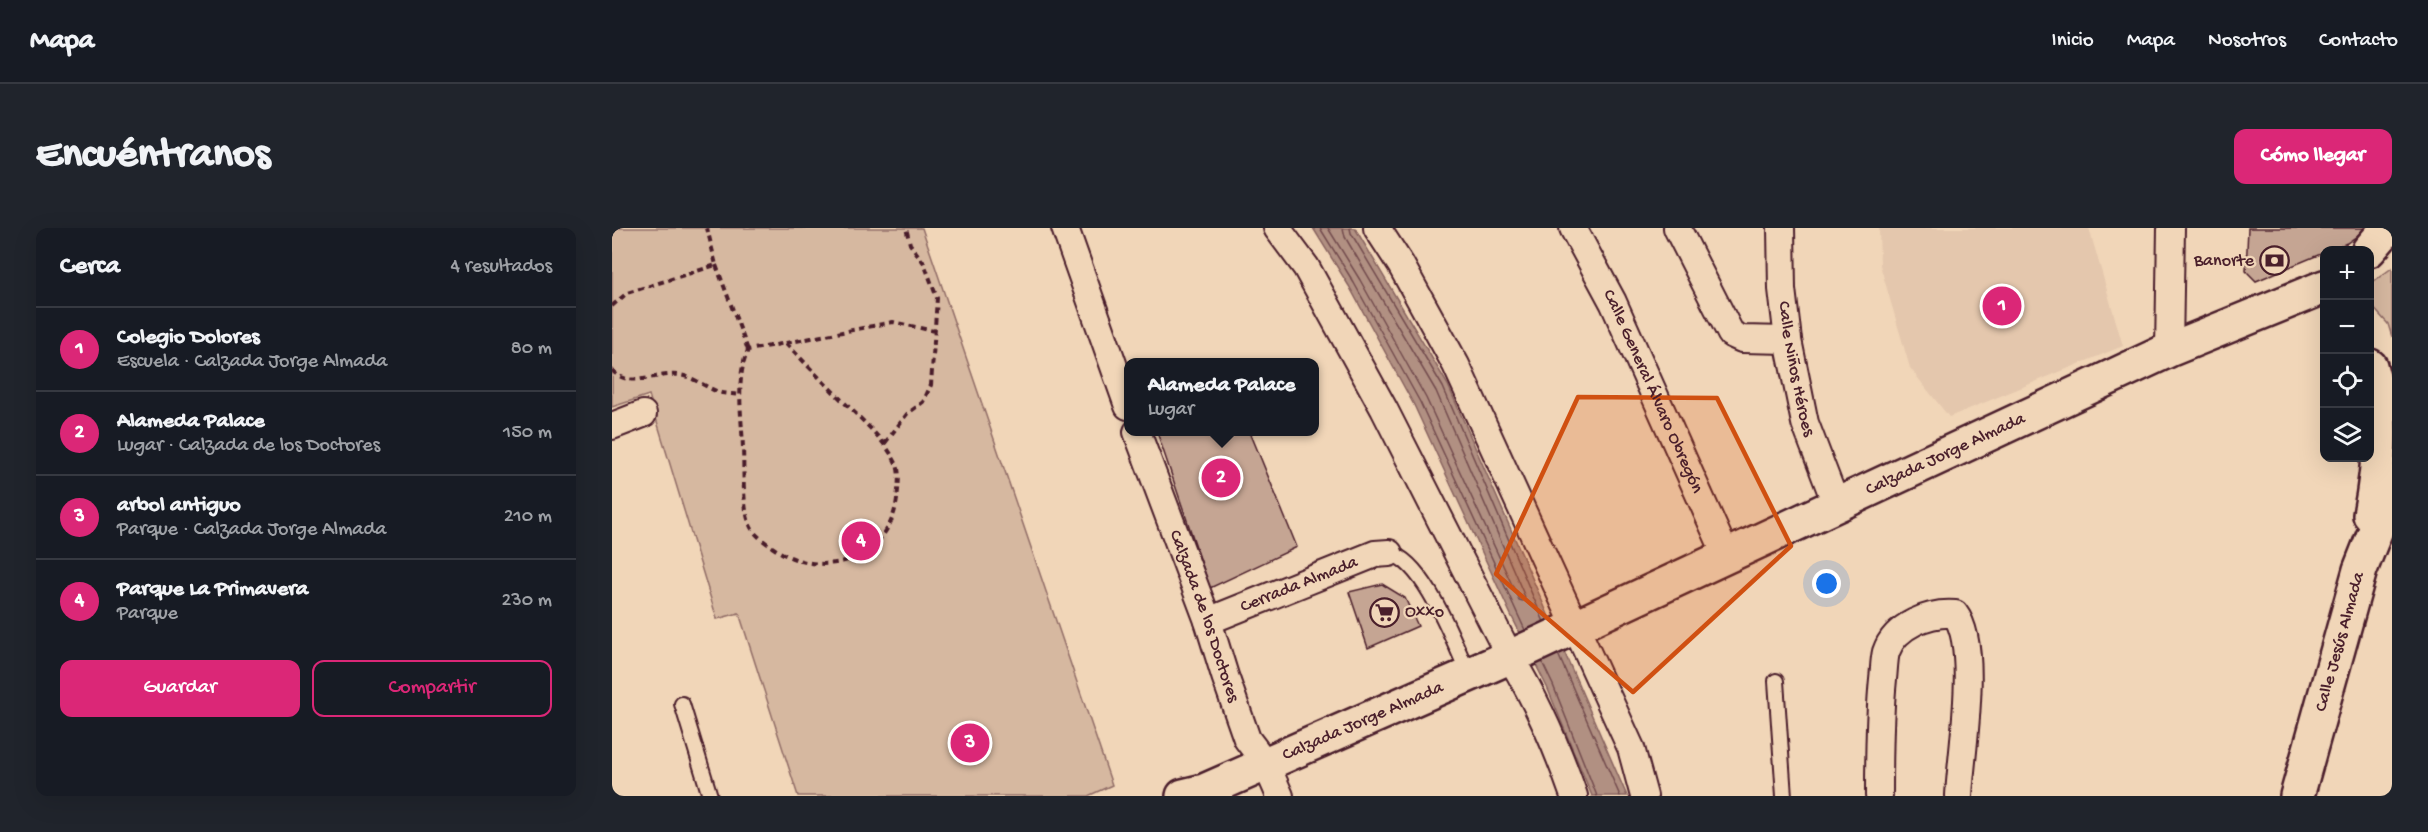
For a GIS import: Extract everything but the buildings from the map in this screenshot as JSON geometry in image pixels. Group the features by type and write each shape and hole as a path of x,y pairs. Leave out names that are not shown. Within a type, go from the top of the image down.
{"street":[{"path":"1065,228 1124,395"},
{"path":"1277,228 1306,267 1516,654 1558,751 1574,796"},
{"path":"1377,228 1401,265 1456,365 1573,627 1631,748 1644,796"},
{"name":"Calle General Álvaro Obregón","path":"1573,228 1613,302 1727,557"},
{"path":"1677,228 1731,333 1742,339 1788,340"},
{"name":"Calle Niños Héroes","path":"1781,228 1782,289 1788,340 1805,423 1836,504"},
{"path":"2169,350 2171,228"},
{"path":"2372,246 2388,228"},
{"name":"Calzada Jorge Almada","path":"1195,794 1516,654 2169,350 2320,290"},
{"path":"2360,570 2378,473 2378,404 2374,385"},
{"path":"612,426 643,414"},
{"name":"Calzada de los Doctores","path":"1139,436 1208,621 1248,739 1266,764 1280,796"},
{"name":"Calle Jesús Almada","path":"2297,796 2360,570 2392,489"},
{"name":"Cerrada Almada","path":"1208,621 1375,555 1389,553"},
{"path":"1879,796 1880,705 1886,652 1894,638 1908,625 1944,613 1956,614 1961,622 1967,659 1967,693 1959,796"}],"lane":[{"path":"1389,553 1396,555 1416,573 1435,603 1469,675"},
{"path":"1776,681 1784,796"},
{"path":"682,704 711,796"}],"path":[{"path":"707,228 716,265 748,350 741,366 741,395 746,504 750,527 764,542 782,554 803,562 849,561 869,551 885,535 895,515 898,466 885,443 786,344"},
{"path":"885,443 907,414 923,402 931,385 937,298 934,284 924,263 910,244 906,228"},
{"path":"612,306 627,293 716,265"},
{"path":"748,350 893,322 934,331"},
{"path":"612,370 627,379 679,375 701,381 722,392 741,395"}],"highlighted area":[{"path":"1578,397 1717,398 1791,546 1633,692 1496,574"}],"shaded area":[{"path":"612,228 922,228 1112,785 1088,796 798,796 739,613 717,619 649,395 612,407"},
{"path":"1879,228 2089,228 2123,346 1949,417 1910,368 1880,265"},
{"path":"2392,268 2392,337 2388,324 2374,308 2374,281"}],"water":[{"path":"1313,228 1355,228 1448,385 1627,796 1592,796 1547,687 1511,615 1414,405 1349,286"}],"place":[{"name":"Banorte","path":"2275,261"},
{"name":"Colegio Dolores","path":"2002,306"},
{"name":"Alameda Palace","path":"1221,478"},
{"name":"Parque La Primavera","path":"861,541"},
{"name":"Oxxo","path":"1384,612"},
{"name":"arbol antiguo","path":"970,743"}]}
